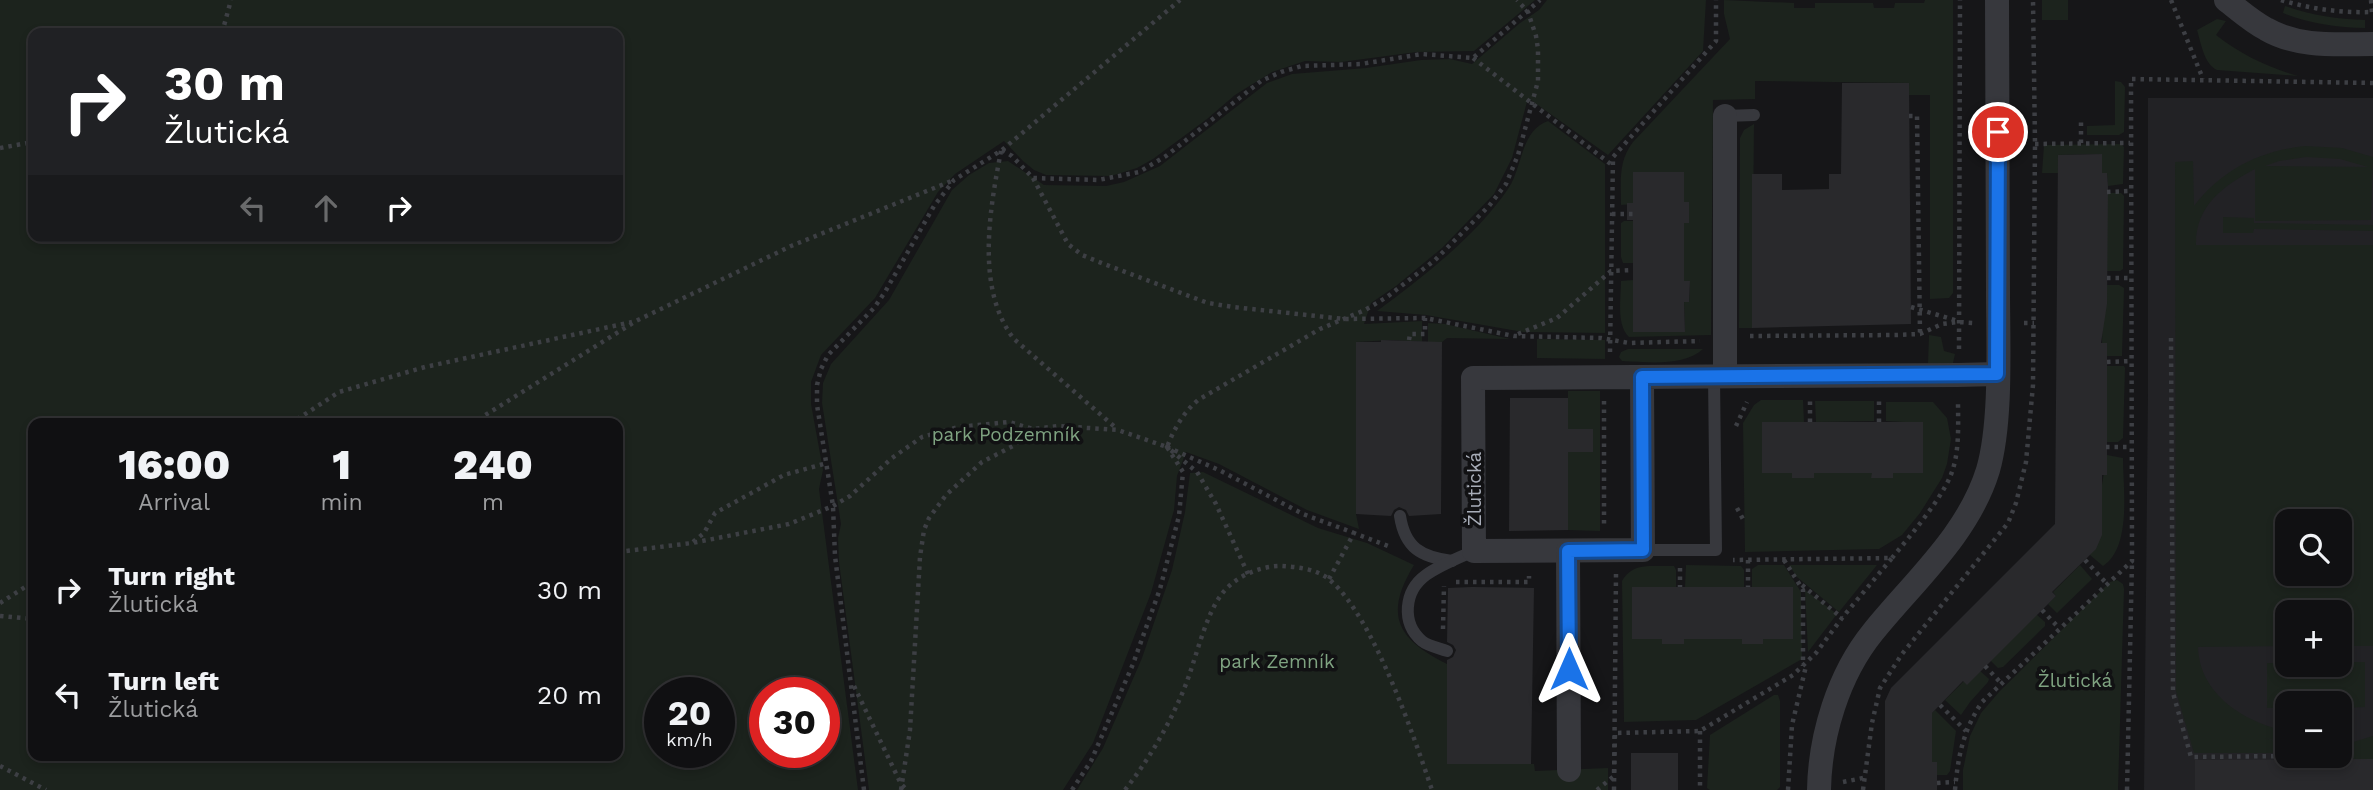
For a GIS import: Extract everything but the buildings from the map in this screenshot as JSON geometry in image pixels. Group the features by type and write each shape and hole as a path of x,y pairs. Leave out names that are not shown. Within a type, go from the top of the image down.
{"street":[{"path":"1819,790 1824,744 1840,688 1871,634 1940,554 1977,496 1991,456 1996,419 1998,323 1997,0"},
{"path":"2226,0 2266,29 2290,40 2316,44 2373,44"},
{"path":"1719,376 1725,337 1725,116"},
{"name":"Žlutická","path":"1643,550 1604,550 1568,559 1463,556 1473,378 1997,374"},
{"path":"1642,377 1643,550"},
{"path":"1568,559 1569,770"}],"lane":[{"path":"1725,116 1754,115"},
{"path":"1643,550 1716,550 1719,376"},
{"path":"1399,516 1405,536 1415,549 1432,558 1463,556"},
{"path":"1447,651 1424,643 1415,634 1409,624 1407,605 1415,585 1426,575 1463,556"}],"path":[{"path":"223,28 231,0"},
{"path":"481,418 636,321 791,246 954,180 1002,150 1180,0"},
{"path":"1167,447 1174,429 1198,400 1320,329 1377,304 1424,270 1489,206 1506,184 1518,155 1538,81 1538,49 1528,12 1517,0"},
{"path":"1473,58 1540,0"},
{"path":"1604,550 1604,394 1611,377 1613,158 1716,41 1716,0"},
{"path":"1615,733 1700,731 1805,666 1919,525 1950,477 1958,441 1959,0"},
{"path":"2033,0 2035,144 2130,143"},
{"path":"2171,0 2203,79"},
{"path":"2281,0 2304,7 2372,12 2371,0"},
{"path":"1033,178 1098,180 1139,172 1166,156 1261,82 1292,69 1302,66 1362,64 1422,54 1473,58 1612,165"},
{"path":"2127,790 2132,561 2131,79 2373,83"},
{"path":"1909,116 1917,116 1920,334"},
{"path":"2081,122 2081,144"},
{"path":"0,148 28,143"},
{"path":"1002,150 1012,156 1033,178 1068,244 1082,255 1208,303 1344,319 1425,318 1514,336 1610,339 1629,343 1709,341 1725,337 1920,334 1942,324 1958,322 2034,323"},
{"path":"1002,150 988,226 993,285 1003,323 1014,339 1118,430"},
{"path":"864,790 835,556 833,506 816,395 821,369 828,355 874,308 934,206 954,180"},
{"path":"2107,192 2130,191"},
{"path":"1612,214 1633,214"},
{"path":"1514,336 1557,318 1611,271 1633,270"},
{"path":"2107,278 2131,278"},
{"path":"1911,307 1958,322"},
{"path":"1409,340 1409,334 1425,334 1425,318"},
{"path":"299,418 339,392 425,367 636,321"},
{"path":"2171,338 2173,693 2191,757 2275,756"},
{"path":"2107,362 2131,361"},
{"path":"1810,394 1810,422"},
{"path":"1868,394 1879,398 1879,422"},
{"path":"1735,429 1749,400"},
{"path":"1951,400 1958,402"},
{"path":"623,551 692,543 789,524 850,496 892,458 922,437 984,423 1009,422 1033,429 1059,426 1118,430 1167,447 1221,471 1303,514 1393,548"},
{"path":"901,787 910,730 920,557 924,530 936,508 976,467 1013,446 1033,429"},
{"path":"1167,447 1198,472 1248,574"},
{"path":"1072,790 1091,761 1133,664 1160,589 1179,516 1183,472 1167,447"},
{"path":"2106,447 2131,447"},
{"path":"692,543 704,533 715,513 784,475 827,463"},
{"path":"1736,502 1737,510 1744,521"},
{"path":"1329,579 1354,533"},
{"path":"1720,560 1892,558"},
{"path":"1447,630 1441,629 1445,582 1529,582 1530,568 1568,559 1580,571 1608,571 1616,568 1614,790"},
{"path":"1679,560 1680,587"},
{"path":"1748,560 1748,587"},
{"path":"1784,560 1803,590 1805,666 1792,725 1788,790"},
{"path":"2085,560 2107,584"},
{"path":"1955,790 1957,760 1969,721 1982,702 2132,561"},
{"path":"1125,790 1153,750 1174,710 1214,607 1226,590 1248,574 1273,566 1308,569 1329,579 1355,612 1404,713 1432,790"},
{"path":"1796,580 1842,618"},
{"path":"0,603 28,585"},
{"path":"2042,610 2059,628"},
{"path":"0,616 28,619"},
{"path":"1985,666 2001,683"},
{"path":"852,682 901,787 907,790"},
{"path":"1940,705 1966,731"},
{"path":"1700,731 1700,790"},
{"path":"0,766 46,790"},
{"path":"1598,790 1614,776"},
{"path":"1937,783 1955,782"}],"shaded area":[{"path":"2148,98 2373,98 2373,790 2144,790"}],"green space":[{"path":"0,0 1535,0 1474,51 1417,52 1341,62 1305,61 1272,72 1235,95 1153,159 1137,168 1111,176 1046,175 1034,170 1004,141 955,174 938,192 875,298 821,355 811,382 811,404 823,470 819,489 858,790 0,790"},
{"name":"park Podzemník","path":"1547,0 1706,0 1703,51 1608,155 1528,98 1512,158 1494,194 1442,248 1371,303 1364,324 1422,321 1422,342 1356,342 1356,514 1359,529 1307,510 1219,464 1186,452 1177,476 1174,510 1151,593 1093,743 1063,790 869,790 839,562 838,538 841,524 822,403 823,383 831,364 889,300 952,190 989,163 1008,161 1044,185 1106,186 1124,182 1160,166 1267,83 1292,74 1421,60 1450,59 1472,64 1539,10"},
{"path":"1724,0 1794,3 1794,8 1815,8 1815,3 1873,3 1874,8 1894,8 1895,3 1953,0 1953,293 1949,298 1930,299 1930,95 1909,95 1909,83 1755,81 1755,99 1713,100 1711,335 1629,337 1625,332 1620,311 1621,281 1633,280 1634,332 1685,332 1684,302 1689,302 1690,282 1684,281 1684,223 1689,223 1689,202 1684,202 1684,172 1634,172 1633,204 1621,205 1621,172 1633,142 1730,39 1724,14"},
{"path":"2042,0 2068,0 2068,20 2042,20"},
{"path":"2285,6 2325,16 2365,20 2365,28 2304,20 2283,13"},
{"path":"2217,19 2226,21 2216,35 2235,49 2276,69 2298,76 2217,70 2209,63 2204,53 2197,30"},
{"path":"2115,81 2121,82 2125,87 2124,132 2119,135 2087,135 2087,126 2115,125"},
{"path":"1548,121 1605,164 1605,333 1523,332 1426,315 1377,311 1430,270 1480,224 1508,189 1532,133"},
{"path":"1754,124 1752,328 1739,328 1740,138 1744,130"},
{"path":"2121,144 2124,147 2123,184 2108,186 2107,174 2102,173 2102,154 2058,155 2058,173 2042,173 2044,145"},
{"path":"2305,146 2342,148 2373,157 2371,220 2255,221 2255,169 2222,190 2206,208 2200,219 2196,245 2373,245 2373,646 2352,646 2352,600 2275,600 2275,646 2198,647 2200,664 2206,679 2227,704 2256,721 2275,728 2275,740 2265,738 2275,741 2275,753 2194,753 2176,691 2175,162 2193,161 2194,206 2229,173 2272,152","holes":["2306,157 2340,159 2368,167 2265,166"]},
{"path":"2107,193 2121,193 2124,196 2123,269 2120,271 2107,271"},
{"path":"2223,217 2254,218 2254,223 2373,225 2373,231 2254,229 2253,233 2223,233"},
{"path":"1633,221 1633,263 1623,263 1621,257 1621,223"},
{"path":"2107,285 2124,288 2122,356 2107,356 2107,344 2102,343 2103,305 2107,304"},
{"path":"1428,323 1445,324 1510,339 1447,338 1442,342 1428,342"},
{"path":"1929,335 1941,337 1944,351 1955,354 1953,363 1928,363"},
{"path":"1537,339 1605,340 1605,359 1537,358"},
{"path":"1628,349 1703,349 1686,359 1675,361 1622,361 1619,357 1621,352"},
{"path":"2106,366 2125,368 2123,438 2118,442 2107,442"},
{"path":"1568,391 1600,391 1600,531 1568,530 1568,452 1593,452 1593,429 1568,429"},
{"path":"1761,400 1803,400 1804,422 1762,422 1762,472 1792,473 1792,478 1813,478 1814,473 1872,473 1872,478 1893,478 1893,473 1923,473 1923,423 1886,421 1886,402 1933,402 1947,418 1951,439 1942,478 1902,535 1879,549 1745,552 1743,423 1754,405"},
{"path":"1815,401 1874,401 1874,421 1816,422"},
{"path":"2107,455 2123,458 2124,516 2118,545 2103,566 2090,555"},
{"name":"park Zemník","path":"1203,472 1318,528 1367,543 1414,565 1399,598 1398,612 1400,624 1407,635 1430,655 1447,664 1447,764 1534,764 1535,771 1608,768 1608,790 1077,790 1103,748 1142,658 1172,570 1185,512 1190,473"},
{"path":"1686,565 1741,566 1744,570 1744,587 1685,587"},
{"path":"1758,565 1784,565 1801,592 1802,659 1696,720 1624,722 1622,581 1627,575 1644,566 1674,566 1676,587 1633,587 1684,639 1742,639 1742,644 1762,644 1763,639 1792,639 1793,588 1752,587 1752,569"},
{"path":"1789,565 1877,565 1839,612 1797,577"},
{"path":"2080,565 2092,579 2057,613 2048,604 2056,596 2053,592"},
{"path":"2117,580 2123,584 2124,589 2118,790 1963,790 1963,770 1970,736 1981,713 2110,582"},
{"path":"1805,590 1837,614 1808,652"},
{"path":"2036,614 2045,622 2045,626 2003,667 1998,668 1990,660"},
{"path":"2352,662 2365,662 2365,707 2352,708 2352,691 2275,691 2275,708 2267,708 2267,663 2275,663 2275,677 2352,677"},
{"path":"1980,671 1989,679 1988,682 1961,715 1945,700 1964,681"},
{"path":"1778,695 1780,701 1780,787 1777,790 1707,788 1710,735"},
{"path":"1935,710 1956,731 1950,771 1947,775 1937,775 1932,762 1932,713"},
{"path":"2373,736 2373,759 2352,759 2352,742"}],"route":[{"path":"1569,669 1568,551 1643,550 1642,377 1997,374 1998,132"}]}
